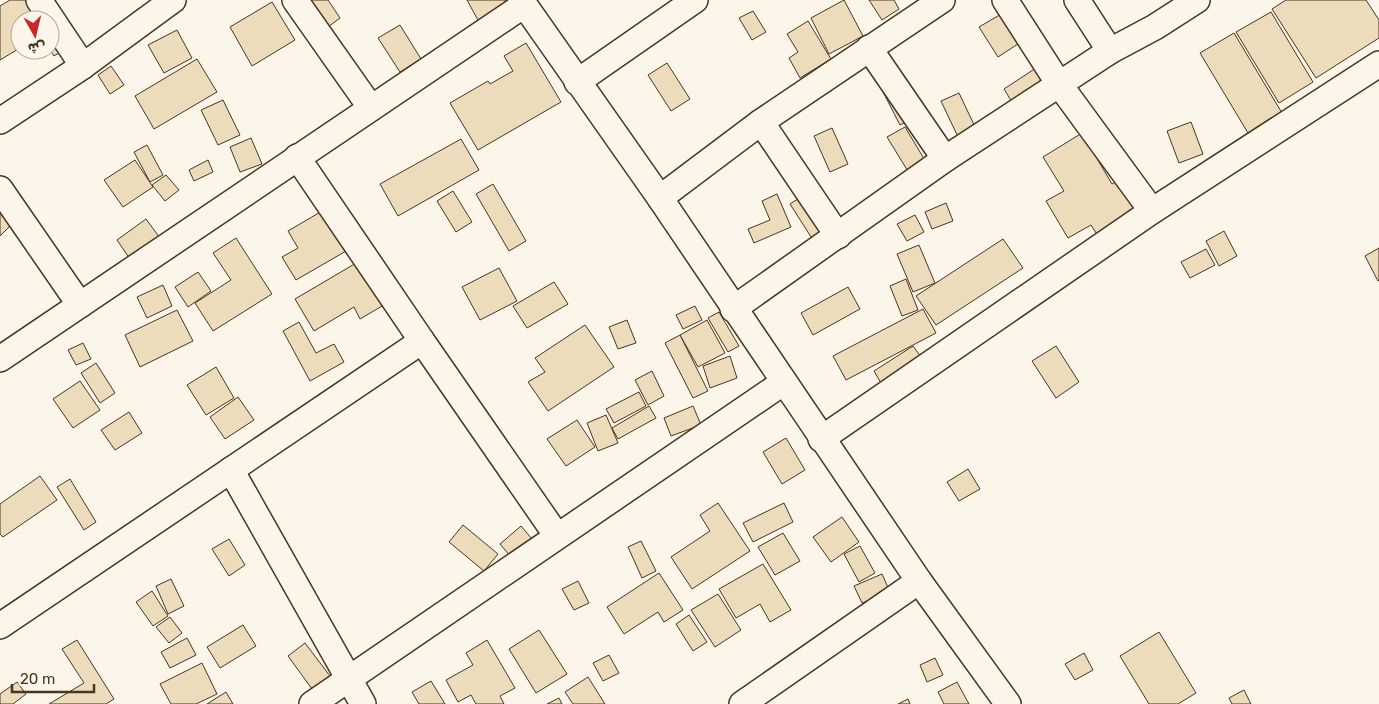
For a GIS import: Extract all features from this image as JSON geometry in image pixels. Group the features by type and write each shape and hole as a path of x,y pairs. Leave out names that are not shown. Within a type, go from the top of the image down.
{"street":[{"path":"39,0 83,66"},
{"path":"0,121 83,66 173,0"},
{"path":"295,0 371,108"},
{"path":"577,82 666,8 695,0"},
{"path":"1005,0 1059,84 1152,210"},
{"path":"1077,0 1110,51"},
{"path":"734,309 945,159 1110,51 1155,27 1197,0"},
{"path":"0,359 371,108 522,2 660,198 821,439 870,505 919,581 1008,704"},
{"path":"660,198 761,122 935,2"},
{"path":"869,48 945,159"},
{"path":"821,439 1152,210 1379,64"},
{"path":"761,122 838,236"},
{"path":"297,157 557,536"},
{"path":"0,189 80,305"},
{"path":"1,622 422,341"},
{"path":"312,704 784,382"},
{"path":"231,470 363,704"},
{"path":"742,704 919,581"}],"building":[{"path":"10,0 32,0 36,10 10,10 10,54 0,60 0,6"},
{"path":"303,0 328,0 340,18 324,30"},
{"path":"467,0 505,0 508,6 479,22"},
{"path":"844,0 863,36 829,54 811,18"},
{"path":"869,0 894,0 899,9 882,20"},
{"path":"1286,0 1366,0 1379,20 1379,38 1316,78 1272,9"},
{"path":"272,2 295,40 252,66 230,27"},
{"path":"753,11 766,32 752,40 739,18"},
{"path":"1271,12 1313,82 1279,103 1236,32"},
{"path":"1003,13 1021,42 998,57 979,27"},
{"path":"808,21 831,59 800,78 789,58 798,52 787,34"},
{"path":"400,25 421,59 400,72 378,38"},
{"path":"177,30 192,58 164,73 148,45"},
{"path":"66,31 74,44 60,52 60,35"},
{"path":"1234,33 1285,118 1251,138 1200,53"},
{"path":"526,43 561,102 478,150 450,103 488,81 490,84 513,71 504,56"},
{"path":"197,59 217,92 154,129 135,96"},
{"path":"667,63 690,99 671,111 648,75"},
{"path":"111,66 124,85 110,94 98,75"},
{"path":"1039,66 1051,84 1015,107 1004,89"},
{"path":"898,80 917,116 900,125 881,88"},
{"path":"959,93 977,131 959,139 941,101"},
{"path":"223,100 240,135 218,145 201,110"},
{"path":"1191,122 1203,154 1179,163 1167,131"},
{"path":"905,127 926,162 909,173 887,137"},
{"path":"832,128 848,164 830,172 814,136"},
{"path":"1082,133 1112,184 1127,175 1146,207 1098,236 1091,225 1068,238 1046,201 1064,191 1043,157"},
{"path":"251,138 262,164 240,172 230,147"},
{"path":"461,139 479,170 398,216 380,184"},
{"path":"147,145 163,175 150,182 134,152"},
{"path":"135,160 153,187 123,207 104,180"},
{"path":"208,160 213,172 194,181 189,170"},
{"path":"166,175 179,190 165,201 152,185"},
{"path":"493,184 526,241 509,251 476,194"},
{"path":"818,186 842,222 813,240 790,204"},
{"path":"453,191 472,222 456,232 437,201"},
{"path":"0,192 22,214 0,236"},
{"path":"777,194 791,227 754,243 748,229 770,220 762,201"},
{"path":"946,203 953,221 932,229 925,212"},
{"path":"329,207 353,247 296,280 282,257 298,248 288,231"},
{"path":"915,215 924,232 907,241 897,224"},
{"path":"146,219 160,238 130,259 117,240"},
{"path":"1224,231 1237,256 1219,266 1206,241"},
{"path":"236,238 272,294 213,331 195,303 231,280 213,253"},
{"path":"1003,239 1023,268 936,325 916,296"},
{"path":"919,245 935,283 913,292 897,254"},
{"path":"1379,248 1379,280 1378,281 1365,256"},
{"path":"1206,249 1215,265 1190,278 1181,262"},
{"path":"363,259 389,302 360,319 354,307 314,331 295,299"},
{"path":"499,268 517,301 480,320 462,287"},
{"path":"198,272 211,291 188,307 175,287"},
{"path":"906,279 918,310 902,316 890,286"},
{"path":"554,282 568,304 527,328 513,306"},
{"path":"163,285 172,306 147,318 137,297"},
{"path":"848,287 860,309 813,335 801,313"},
{"path":"695,306 702,320 683,329 676,315"},
{"path":"923,309 936,333 846,380 833,356"},
{"path":"177,310 193,341 140,367 125,335"},
{"path":"719,312 739,346 728,352 708,318"},
{"path":"627,320 636,343 618,349 609,327"},
{"path":"707,320 725,353 698,367 680,335"},
{"path":"299,322 316,353 334,344 344,362 310,381 283,331"},
{"path":"585,325 614,367 548,411 528,382 545,372 535,358"},
{"path":"680,335 708,391 693,398 665,343"},
{"path":"83,343 91,359 76,365 68,350"},
{"path":"913,346 921,357 881,383 874,371"},
{"path":"1056,346 1079,382 1056,398 1032,361"},
{"path":"730,356 737,378 710,388 703,366"},
{"path":"96,363 115,393 100,403 81,373"},
{"path":"216,367 234,398 206,415 187,385"},
{"path":"652,371 664,396 648,405 635,380"},
{"path":"80,381 100,410 73,428 53,399"},
{"path":"639,392 646,406 614,423 606,409"},
{"path":"238,397 254,420 225,439 210,417"},
{"path":"649,406 656,418 618,439 612,428"},
{"path":"693,406 701,425 671,436 664,418"},
{"path":"129,412 142,433 115,450 101,430"},
{"path":"606,415 618,443 598,451 587,423"},
{"path":"577,420 595,447 566,466 547,439"},
{"path":"786,438 805,470 782,484 763,452"},
{"path":"968,469 980,489 959,501 947,482"},
{"path":"40,476 57,500 3,537 0,534 0,504"},
{"path":"70,479 96,522 84,530 57,487"},
{"path":"718,503 750,551 692,589 671,557 710,531 700,515"},
{"path":"784,503 793,522 753,542 743,523"},
{"path":"842,517 859,542 831,562 813,537"},
{"path":"463,525 498,554 484,571 449,542"},
{"path":"521,526 538,546 517,564 500,544"},
{"path":"783,533 800,561 775,575 758,547"},
{"path":"229,539 245,565 229,576 212,549"},
{"path":"641,541 656,571 642,578 628,547"},
{"path":"860,546 875,573 859,582 844,554"},
{"path":"763,564 791,610 770,622 760,604 736,618 719,589"},
{"path":"659,573 683,610 664,622 658,612 624,634 607,607"},
{"path":"882,574 890,592 862,603 854,586"},
{"path":"171,579 184,606 168,614 156,586"},
{"path":"578,581 589,603 574,610 562,589"},
{"path":"152,591 168,616 153,626 136,602"},
{"path":"718,594 741,630 715,647 691,610"},
{"path":"689,615 707,642 693,651 676,624"},
{"path":"170,617 182,633 169,643 156,627"},
{"path":"243,625 256,646 220,668 207,647"},
{"path":"539,630 567,674 536,693 509,649"},
{"path":"1159,632 1196,693 1178,704 1149,704 1120,656"},
{"path":"187,638 196,655 170,668 161,652"},
{"path":"77,640 114,699 106,704 49,704 84,683 62,649"},
{"path":"487,640 515,688 500,696 504,704 476,704 471,695 458,702 446,680 473,665 466,653"},
{"path":"305,643 330,676 312,689 288,656"},
{"path":"1084,653 1093,670 1075,680 1065,664"},
{"path":"609,655 619,673 603,681 593,663"},
{"path":"935,658 943,675 927,682 920,665"},
{"path":"202,663 217,694 196,704 171,704 160,684"},
{"path":"588,677 605,704 573,704 565,692"},
{"path":"431,681 445,704 419,704 412,692"},
{"path":"17,682 26,694 13,704 0,704 0,694"},
{"path":"957,682 969,704 944,704 938,692"},
{"path":"1244,690 1251,704 1232,704 1229,698"},
{"path":"226,692 233,704 207,704"},
{"path":"559,698 562,704 547,704"},
{"path":"908,699 910,704 898,704"}]}
